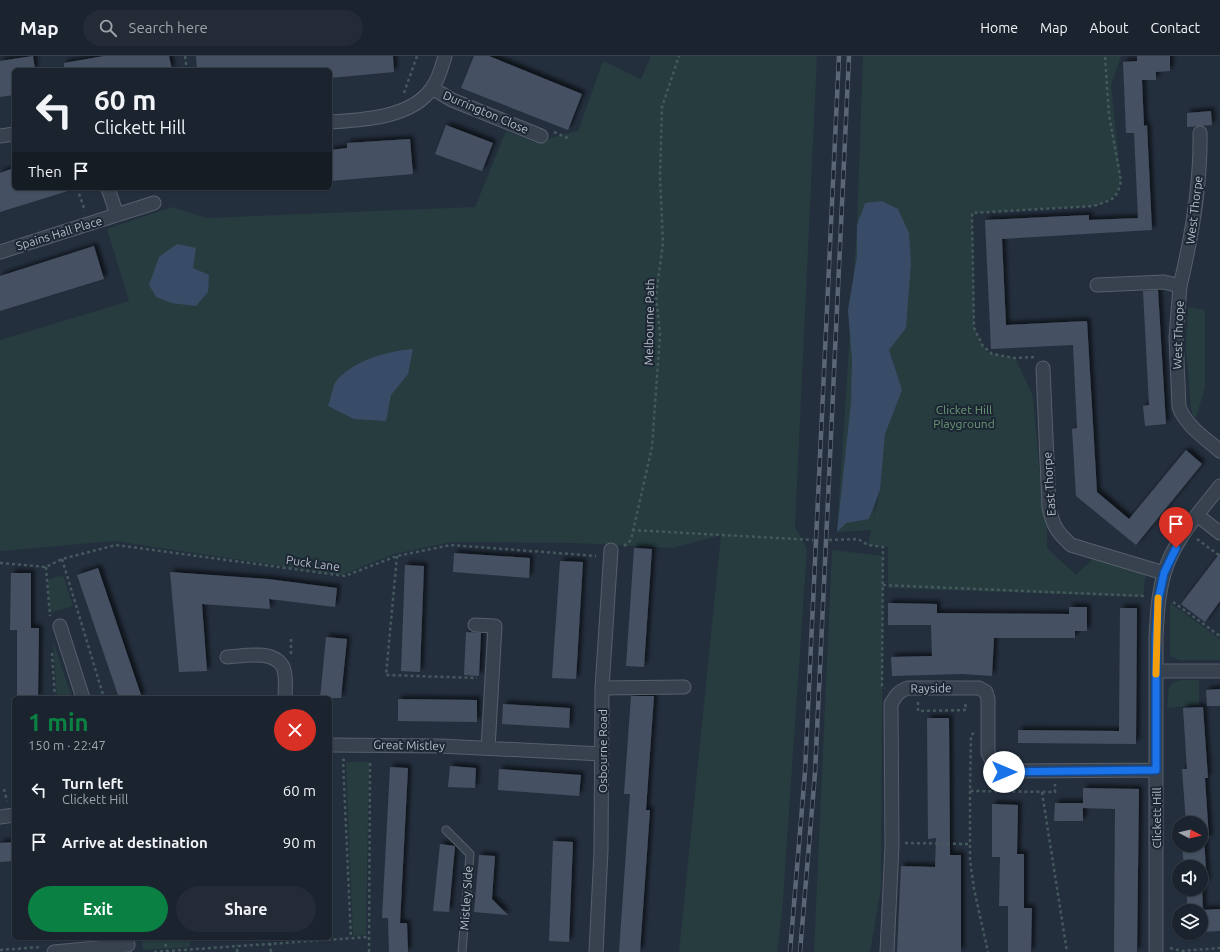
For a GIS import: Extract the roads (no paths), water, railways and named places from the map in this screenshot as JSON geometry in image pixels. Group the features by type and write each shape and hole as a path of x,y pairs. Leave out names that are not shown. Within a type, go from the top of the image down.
{"street":[{"path":"332,122 381,117 402,110 420,99 432,88 445,56"},
{"name":"Durrington Close","path":"432,88 452,100 541,136"},
{"name":"West Thorpe","path":"1180,286 1189,250 1200,154 1200,133"},
{"path":"0,136 12,134"},
{"name":"Spains Hall Place","path":"109,190 117,215"},
{"name":"Spains Hall Place","path":"0,252 154,203"},
{"name":"West Thrope","path":"1097,285 1164,282 1180,286 1176,337 1179,407 1188,423 1220,451"},
{"name":"East Thorpe","path":"1043,368 1049,507 1052,523 1060,535 1071,545 1164,573"},
{"name":"Clickett Hill","path":"1156,952 1156,670 1158,601 1164,573 1182,536 1220,486"},
{"path":"1197,515 1220,533"},
{"name":"Osbourne Road","path":"596,952 601,851 602,688 611,550"},
{"path":"474,624 495,626 488,748"},
{"path":"60,626 82,696"},
{"path":"228,657 269,656 278,661 283,668 285,677 285,696"},
{"path":"1156,670 1220,671"},
{"path":"602,688 684,687"},
{"name":"Rayside","path":"887,952 892,845 891,704 896,695 908,688 979,688 986,692 988,699 988,753 995,767 1004,772 1156,770"},
{"name":"Great Mistley","path":"332,745 392,744 602,754"},
{"path":"0,816 12,810"},
{"path":"54,952 128,945"}],"lane":[{"name":"Mistley SIde","path":"446,830 470,854 462,952"}],"water":[{"path":"882,201 898,209 909,233 911,263 906,328 889,350 902,390 885,434 880,490 869,519 846,523 837,532 851,402 852,361 848,310 857,256 857,225 865,203"},
{"path":"177,244 196,248 193,268 209,275 208,292 196,306 171,303 156,297 149,285 159,257"},
{"path":"413,349 408,374 391,395 386,421 354,419 328,406 335,383 344,373 362,362 382,354"}],"railway":[{"path":"790,952 805,772 839,56"},
{"path":"800,952 815,773 849,56"}],"park label":[{"name":"Clicket Hill Playground","path":"964,416"}]}
